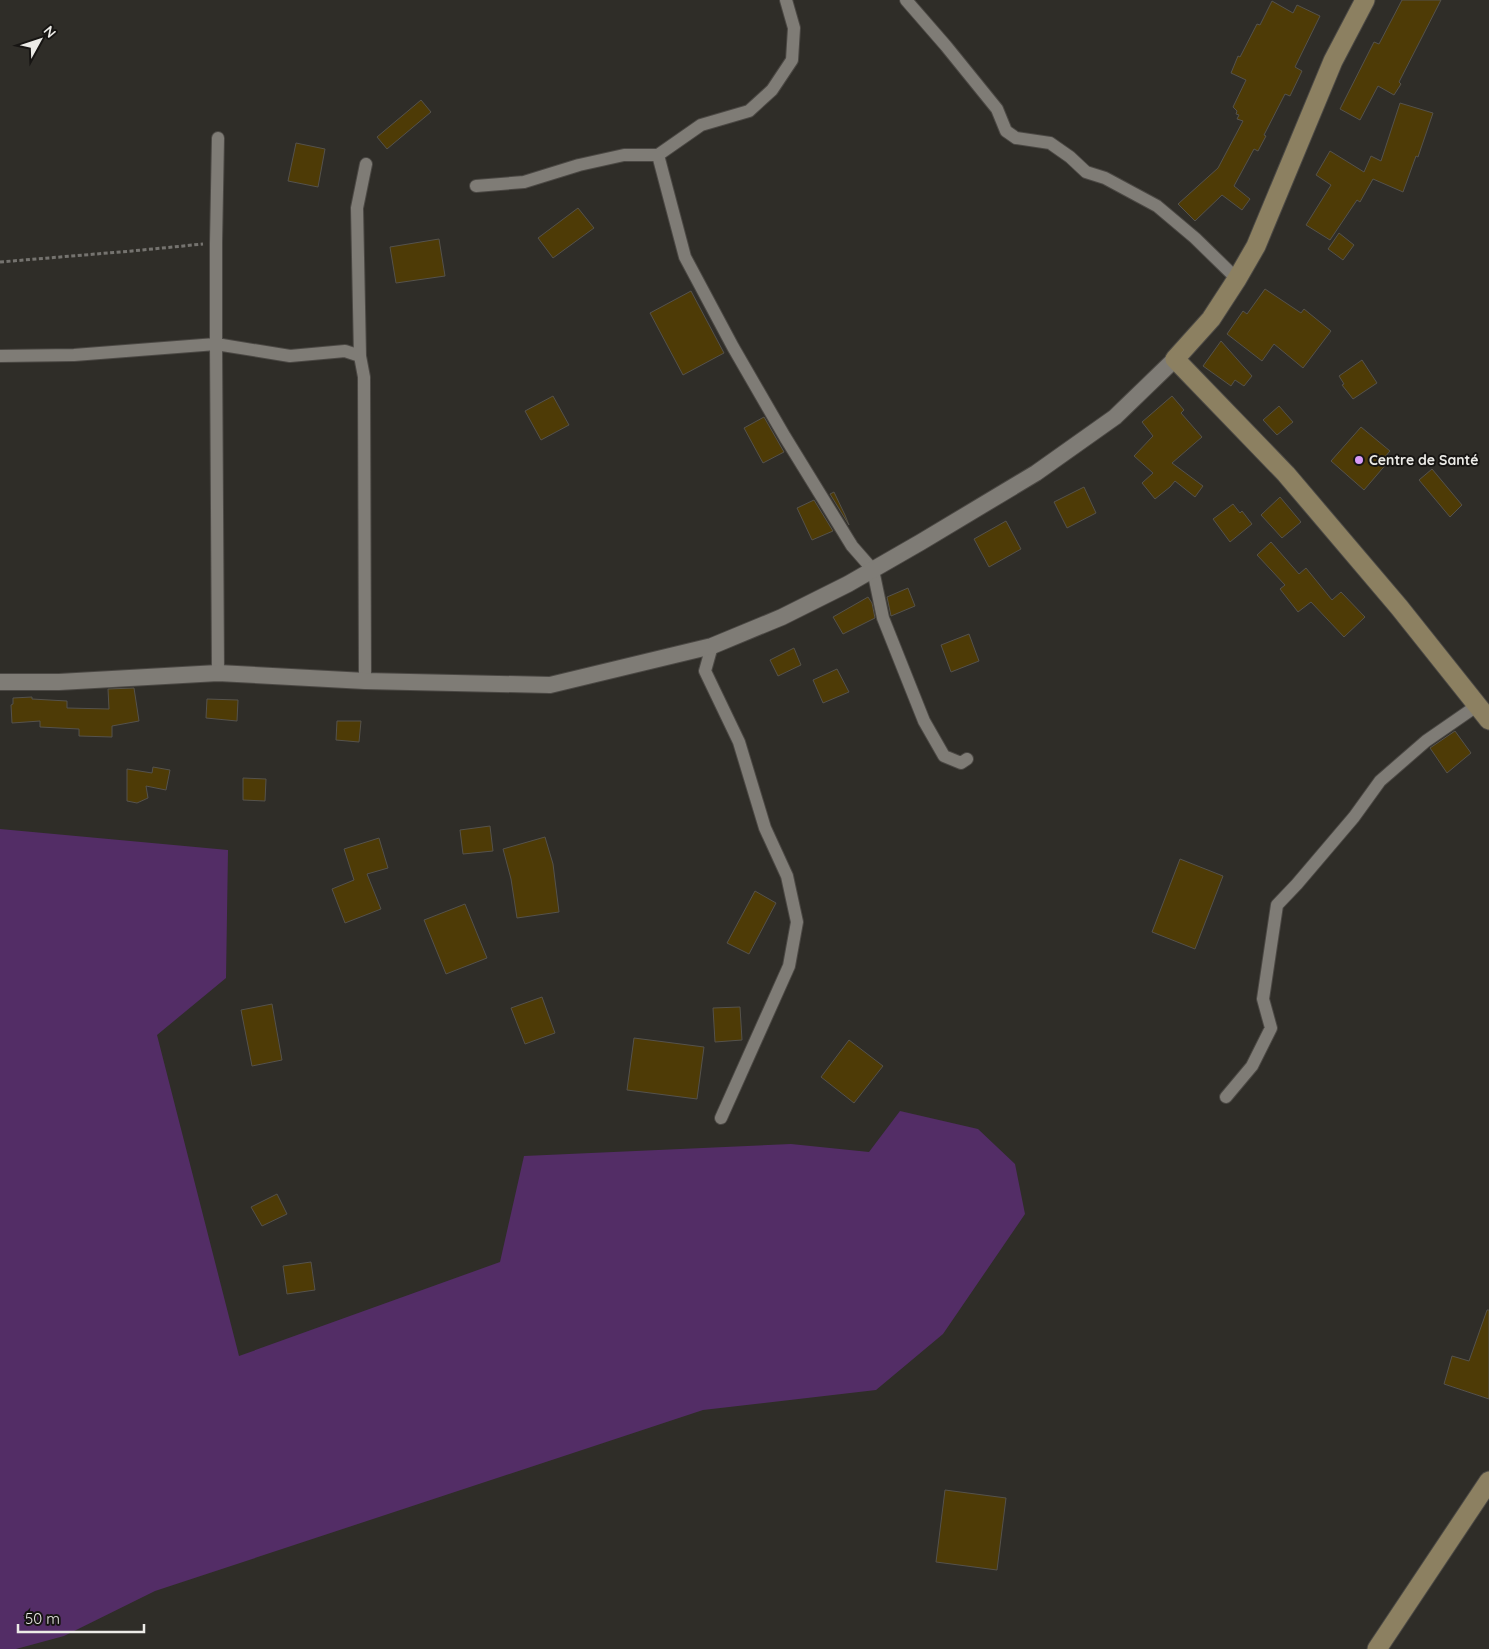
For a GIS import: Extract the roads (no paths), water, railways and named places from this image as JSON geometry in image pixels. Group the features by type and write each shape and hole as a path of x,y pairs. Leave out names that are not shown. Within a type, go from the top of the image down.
{"main road":[{"path":"1366,0 1334,61 1256,246 1211,319 1175,360 1286,474 1399,607 1489,720"},
{"path":"1376,1649 1489,1481"}],"street":[{"path":"476,186 524,182 580,165 624,155 658,154 702,125 749,111 772,90 792,60 794,28 786,0"},
{"path":"906,0 946,46 996,109 1006,132 1016,138 1050,143 1070,157 1086,172 1105,178 1157,206 1195,238 1237,279"},
{"path":"218,138 216,243 218,673"},
{"path":"658,154 685,257 733,347 785,437 852,546 873,570 883,618 924,721 944,756 961,763 967,758"},
{"path":"365,682 364,377 360,356 357,208 366,164"},
{"path":"0,356 74,355 216,344 290,356 345,351 360,356"},
{"path":"0,682 112,680 218,673 365,682 550,685 712,646 782,617 873,570 1036,472 1115,417 1175,360"},
{"path":"712,646 704,671 739,742 765,828 787,876 797,922 789,966 721,1118"},
{"path":"1226,1097 1252,1066 1271,1028 1263,1000 1277,905 1354,817 1380,781 1426,740 1478,705"}],"place":[{"name":"Centre de Santé","path":"1359,460"}]}
